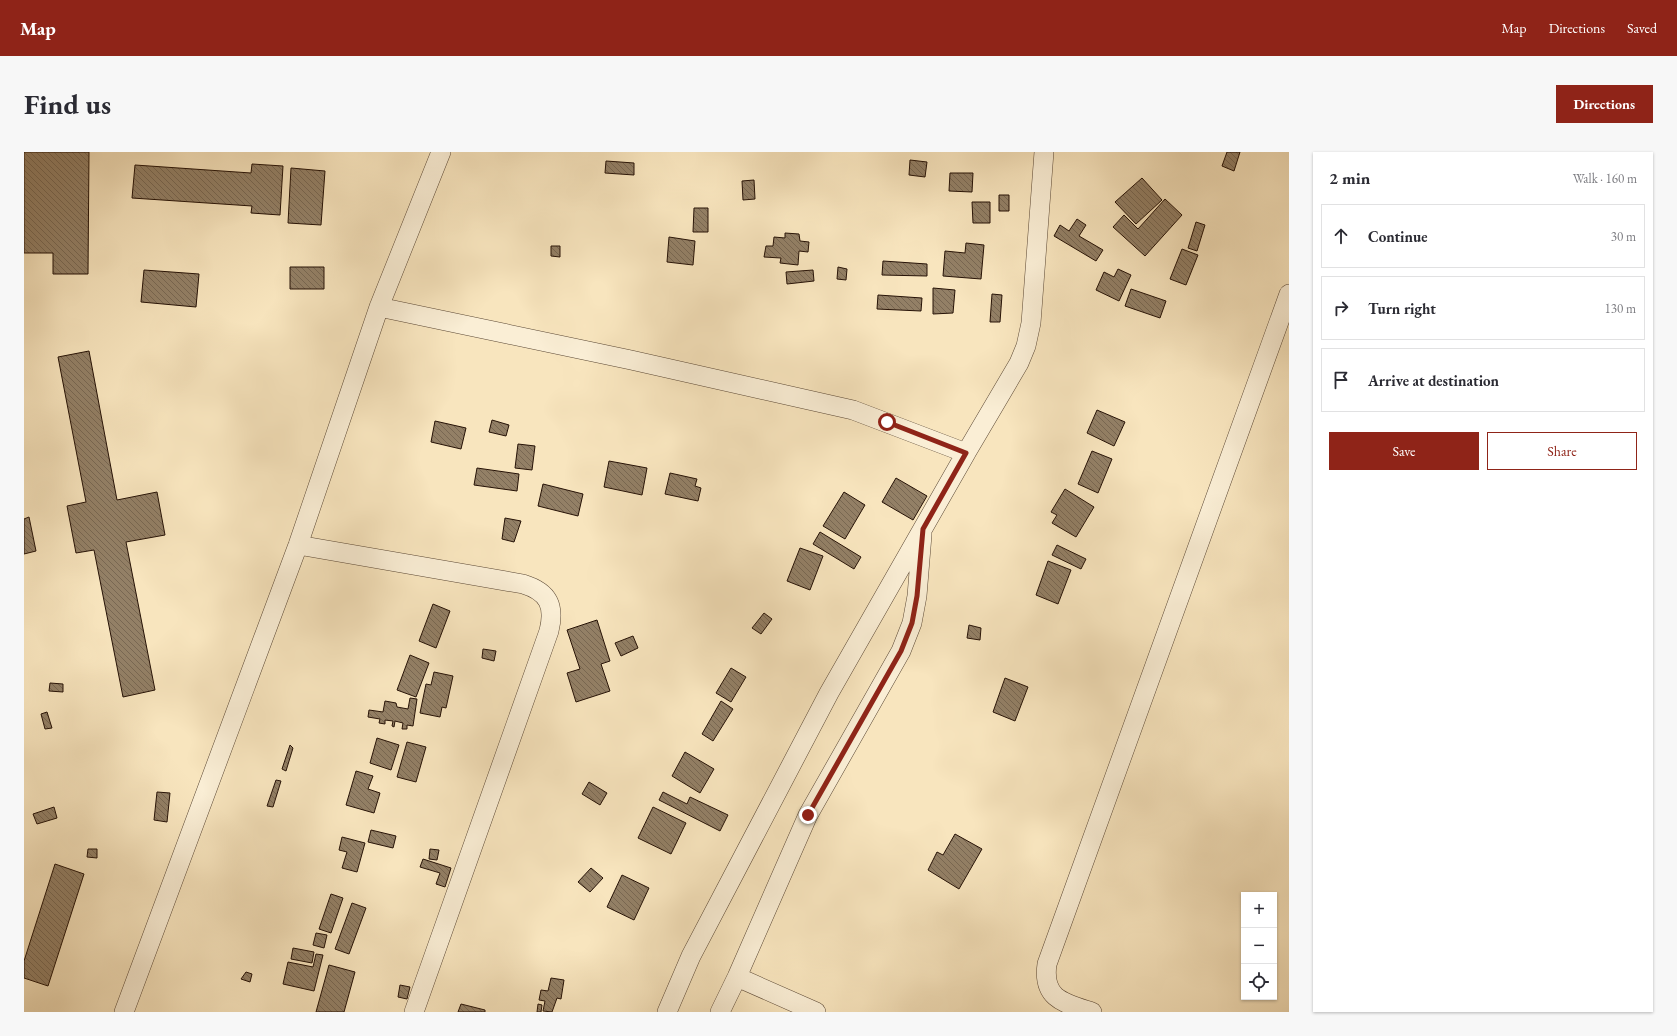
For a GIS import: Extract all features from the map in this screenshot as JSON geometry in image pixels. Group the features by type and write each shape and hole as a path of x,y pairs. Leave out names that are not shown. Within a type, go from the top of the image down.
{"street":[{"path":"124,1012 298,544 379,307 440,152"},
{"path":"667,1012 691,956 826,700 966,453 1019,363 1026,346 1031,323 1044,152"},
{"path":"1092,1012 1066,1004 1054,996 1047,984 1047,964 1289,294"},
{"path":"379,307 631,360 853,410 966,453"},
{"path":"720,1012 737,977 808,815 901,651 910,630 917,596 923,529"},
{"path":"298,544 523,584 536,588 544,595 550,604 552,616 549,631 414,1012"},
{"path":"737,977 816,1012"}],"building":[{"path":"24,152 89,152 88,274 53,274 53,253 24,253"},
{"path":"1227,152 1240,152 1234,171 1222,166"},
{"path":"910,160 927,162 925,177 909,175"},
{"path":"606,161 634,163 634,175 605,173"},
{"path":"252,164 283,166 280,215 251,213 252,206 132,198 135,165 251,173"},
{"path":"291,168 325,171 321,225 288,223"},
{"path":"950,173 973,173 972,192 949,191"},
{"path":"1142,178 1162,200 1136,224 1115,202"},
{"path":"754,180 755,199 743,200 742,181"},
{"path":"999,195 1009,195 1009,211 999,211"},
{"path":"1165,199 1182,215 1145,256 1113,227 1124,215 1138,229"},
{"path":"972,202 990,202 990,223 973,223"},
{"path":"694,208 708,208 708,232 693,232"},
{"path":"1077,219 1086,225 1079,236 1103,250 1096,261 1054,236 1060,225 1069,231"},
{"path":"1196,222 1205,225 1197,251 1188,248"},
{"path":"785,233 799,234 800,241 809,242 808,252 799,251 798,265 780,263 781,258 764,257 766,246 773,246 774,237 785,238"},
{"path":"669,237 695,241 693,265 667,262"},
{"path":"966,243 984,245 981,279 943,276 945,251 965,253"},
{"path":"551,246 560,246 560,257 551,256"},
{"path":"1182,249 1198,255 1186,285 1170,279"},
{"path":"883,261 927,264 927,276 882,275"},
{"path":"290,267 324,267 324,289 290,289"},
{"path":"838,267 847,269 846,280 837,279"},
{"path":"1118,269 1131,275 1119,301 1096,290 1104,272 1114,277"},
{"path":"144,270 199,274 196,307 141,302"},
{"path":"813,270 814,281 787,284 786,272"},
{"path":"933,288 955,290 953,313 933,314"},
{"path":"1131,289 1166,301 1160,318 1125,306"},
{"path":"992,294 1002,295 1000,322 990,322"},
{"path":"878,295 922,298 921,311 877,309"},
{"path":"89,351 117,500 157,492 165,535 126,542 155,690 123,697 94,550 76,553 67,506 86,502 58,357"},
{"path":"1097,410 1125,422 1114,446 1087,433"},
{"path":"492,420 509,425 506,436 489,432"},
{"path":"435,421 466,428 461,449 431,442"},
{"path":"518,444 535,446 532,470 515,468"},
{"path":"1092,451 1112,459 1098,493 1078,484"},
{"path":"609,461 647,468 642,495 604,487"},
{"path":"477,468 519,474 517,491 474,485"},
{"path":"670,473 697,479 695,486 701,488 698,501 665,494"},
{"path":"896,478 927,496 913,520 882,502"},
{"path":"543,484 583,494 578,516 538,506"},
{"path":"1065,489 1094,507 1076,537 1052,523 1057,515 1051,512"},
{"path":"844,492 865,505 845,539 823,526"},
{"path":"29,517 36,551 24,554 24,519"},
{"path":"505,518 521,521 514,542 502,539"},
{"path":"820,532 861,557 854,569 813,544"},
{"path":"1057,545 1086,559 1081,569 1052,555"},
{"path":"800,548 823,556 810,590 787,581"},
{"path":"1048,561 1071,570 1058,604 1036,595"},
{"path":"433,604 450,611 436,648 419,641"},
{"path":"764,613 772,619 761,634 752,628"},
{"path":"597,620 610,661 601,664 610,691 576,702 567,673 580,669 567,630"},
{"path":"969,625 981,628 980,640 967,638"},
{"path":"633,636 638,648 621,656 615,643"},
{"path":"483,649 496,651 494,661 482,658"},
{"path":"410,655 429,663 416,697 397,690"},
{"path":"731,668 746,677 731,702 716,693"},
{"path":"434,672 453,676 446,708 442,707 440,717 420,713 426,684 431,685"},
{"path":"1005,678 1028,687 1015,721 993,712"},
{"path":"50,683 63,684 63,692 49,691"},
{"path":"410,698 417,699 413,726 407,725 407,729 402,729 403,723 395,721 394,727 392,726 393,721 385,720 385,724 379,723 380,719 368,717 369,710 383,712 385,701 396,703 397,707 408,709"},
{"path":"721,701 733,709 713,741 702,734"},
{"path":"47,712 52,728 45,729 41,714"},
{"path":"377,738 399,745 391,770 370,763"},
{"path":"407,742 426,747 416,782 397,777"},
{"path":"290,745 293,748 286,771 282,769"},
{"path":"685,752 714,769 700,793 672,776"},
{"path":"356,771 373,776 368,789 380,793 374,813 346,805"},
{"path":"276,780 281,781 273,807 267,806"},
{"path":"589,782 607,793 600,805 582,794"},
{"path":"157,792 170,793 167,822 154,820"},
{"path":"663,792 687,804 690,797 728,815 720,831 659,800"},
{"path":"54,807 57,818 37,824 33,814"},
{"path":"653,807 686,823 671,854 638,838"},
{"path":"371,830 396,836 393,848 368,842"},
{"path":"955,834 982,849 959,889 928,870 937,852 943,855"},
{"path":"342,837 365,843 357,872 342,868 347,852 339,850"},
{"path":"88,849 97,849 97,858 87,857"},
{"path":"430,849 439,850 437,860 429,859"},
{"path":"423,859 451,868 445,887 436,884 440,873 420,867"},
{"path":"55,864 84,874 48,986 24,978 24,961"},
{"path":"591,868 603,878 590,892 578,882"},
{"path":"622,875 649,888 634,920 607,907"},
{"path":"331,894 343,898 331,933 319,929"},
{"path":"352,903 366,908 349,954 335,949"},
{"path":"316,933 327,935 324,948 313,945"},
{"path":"293,948 314,952 312,963 291,959"},
{"path":"316,954 323,955 314,991 283,984 288,962 313,967"},
{"path":"329,965 355,972 344,1012 316,1012"},
{"path":"246,972 252,974 250,982 241,979"},
{"path":"551,978 564,980 561,999 557,998 552,1012 543,1011 545,1001 539,1000 541,990 548,991"},
{"path":"400,985 410,987 407,999 398,997"},
{"path":"461,1004 485,1010 485,1012 458,1012"},
{"path":"538,1004 542,1005 541,1012 537,1012"}],"route":[{"path":"808,815 901,651 912,623 917,596 923,529 966,453 887,422"}]}
